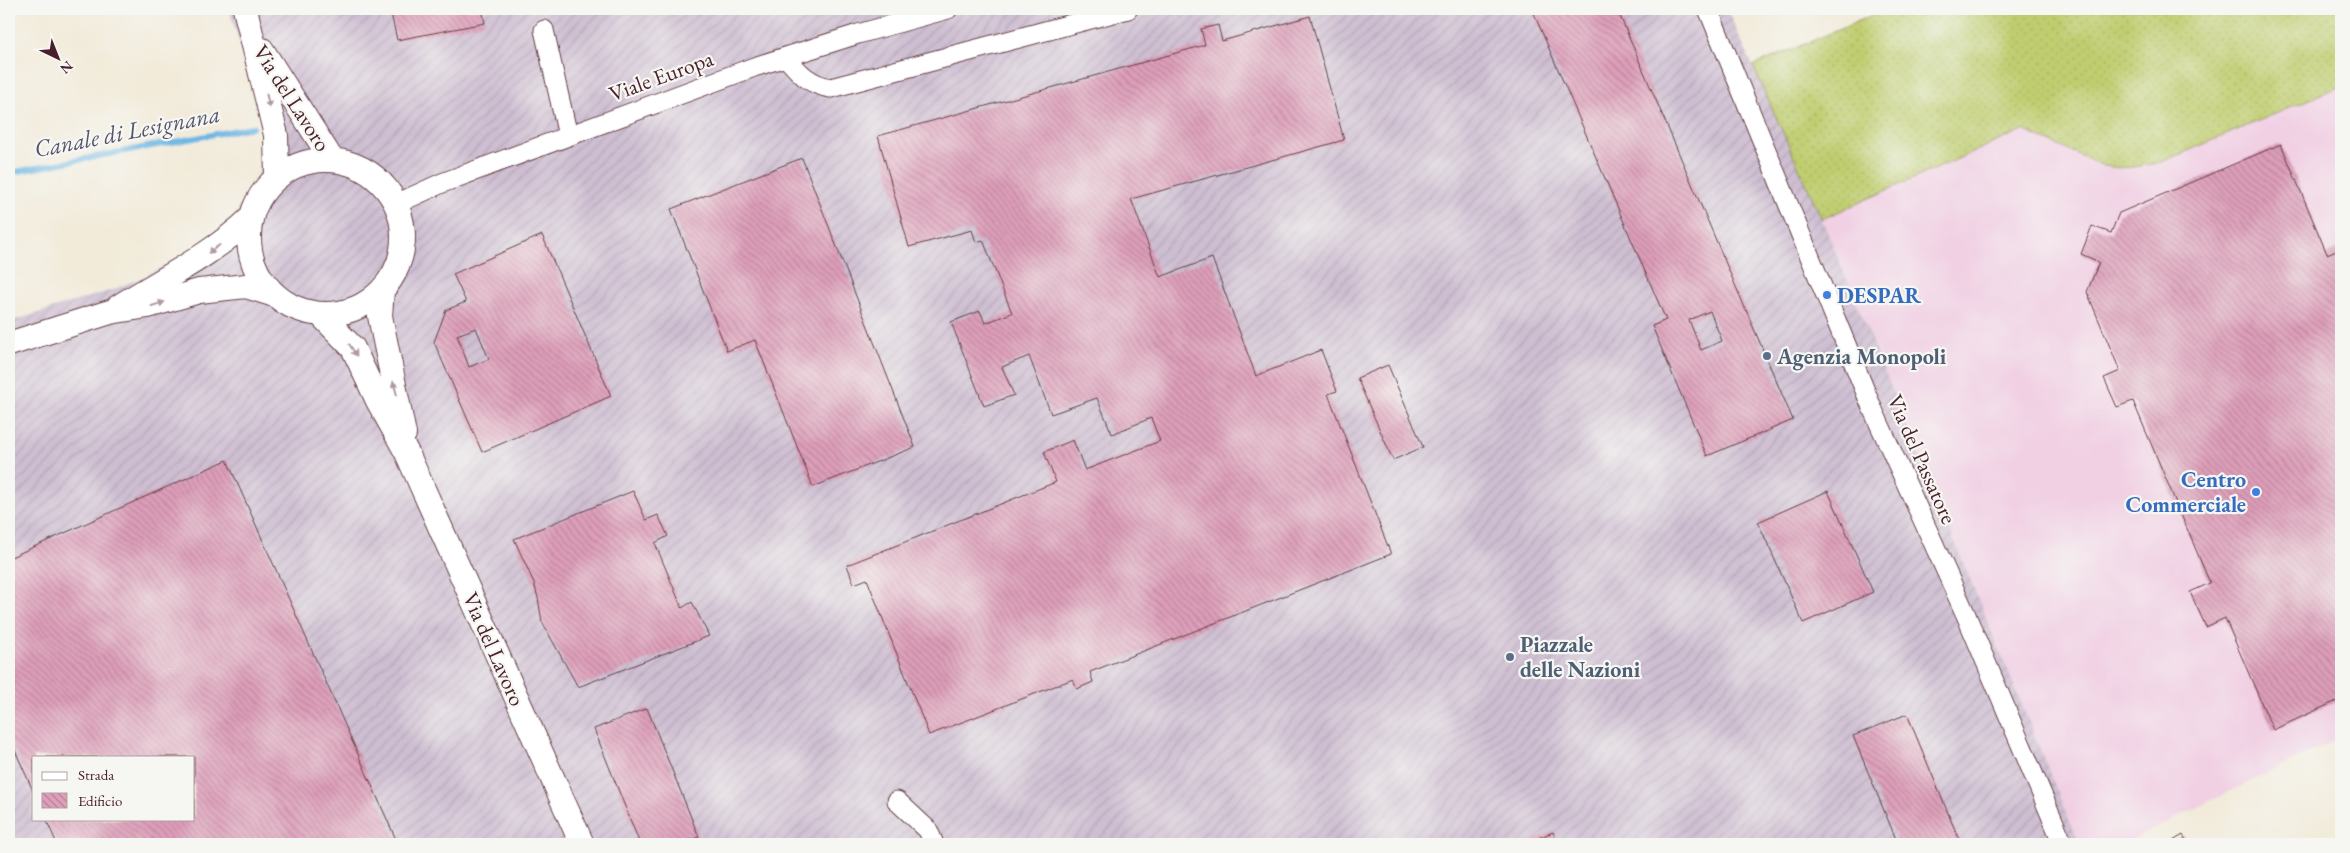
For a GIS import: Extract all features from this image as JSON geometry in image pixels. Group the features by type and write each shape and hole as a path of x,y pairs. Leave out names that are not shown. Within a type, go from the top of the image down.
{"main road":[{"name":"Via del Lavoro","path":"245,9 276,135 277,177"},
{"name":"Via del Lavoro","path":"253,36 332,160"},
{"name":"Via del Lavoro","path":"332,160 352,164 370,173 385,187 396,204 402,221 404,240 400,258 393,275 382,290 369,301 354,308 337,313 320,314 296,308 276,295 262,279 253,260 249,239 252,218 261,196 277,177 294,167 312,161 332,160"},
{"path":"110,312 205,256 252,218"},
{"path":"9,344 110,312 148,306 199,291 246,286 276,295"},
{"name":"Via del Lavoro","path":"382,290 380,316 407,453"},
{"name":"Via del Lavoro","path":"320,314 353,348 378,402 407,453 582,844"}],"street":[{"name":"Viale Europa","path":"396,204 442,183 786,57 948,9"},
{"path":"786,57 802,76 810,82 831,88 1128,9"},
{"name":"Via del Passatore","path":"1708,9 1873,410 1966,615 2063,844"},
{"path":"544,30 568,136"},
{"path":"897,801 928,830 934,844"}],"shaded area":[{"path":"229,9 1727,9 1822,219 2079,844 9,844 9,322 112,290 144,277 189,252 233,219 249,195 261,168 266,146 264,122"},
{"path":"2341,86 2341,737 2123,844 2079,844 1822,219 2023,130 2104,166 2139,166 2164,161"}],"green space":[{"path":"1887,9 2341,9 2341,86 2164,161 2134,167 2104,166 2023,130 1822,219 1753,66"}],"building":[{"path":"390,9 482,9 485,23 397,40"},
{"path":"1532,9 1617,9 1793,420 1707,456 1652,326 1666,320","holes":["1710,311 1722,341 1701,350 1689,320"]},
{"path":"1310,16 1344,140 1131,199 1160,277 1212,258 1256,376 1321,350 1337,391 1328,394 1391,554 1090,672 1093,682 1077,689 1073,679 929,735 867,579 854,584 847,565 1056,482 1044,452 1073,440 1085,470 1160,441 1151,418 1112,434 1097,398 1051,414 1029,356 1002,367 1014,395 984,406 951,322 980,311 985,323 1012,313 983,240 976,242 972,230 909,247 878,136 1205,45 1201,29 1218,25 1222,41"},
{"name":"Centro Commerciale","path":"2281,144 2327,254 2341,248 2341,699 2273,730 2225,618 2206,627 2190,592 2210,583 2133,401 2117,407 2104,378 2120,371 2087,292 2099,262 2081,254 2092,226 2111,233 2119,213"},
{"path":"802,158 915,447 813,487 755,340 727,351 671,209"},
{"path":"542,235 611,396 482,452 434,342 446,310 466,302 453,274","holes":["476,328 489,359 469,367 457,335"]},
{"path":"1388,365 1423,447 1393,460 1357,378"},
{"path":"227,460 398,844 57,844 46,820 195,820 195,756 32,756 32,789 9,737 9,558"},
{"path":"633,491 646,520 658,515 668,536 655,543 682,608 692,602 709,636 578,687 542,622 534,583 514,539"},
{"path":"1828,491 1873,592 1803,623 1758,522"},
{"path":"647,708 699,837 680,844 640,844 594,729"},
{"path":"1907,714 1961,844 1898,844 1853,736"},
{"path":"1553,832 1558,844 1523,844"},
{"path":"2183,835 2188,844 2168,844"}],"waterway":[{"name":"Canale di Lesignana","path":"9,173 253,127"}],"place":[{"name":"DESPAR","path":"1827,295"},
{"name":"Agenzia Monopoli","path":"1767,356"},
{"name":"Centro Commerciale","path":"2256,492"},
{"name":"Piazzale delle Nazioni","path":"1510,657"}]}
